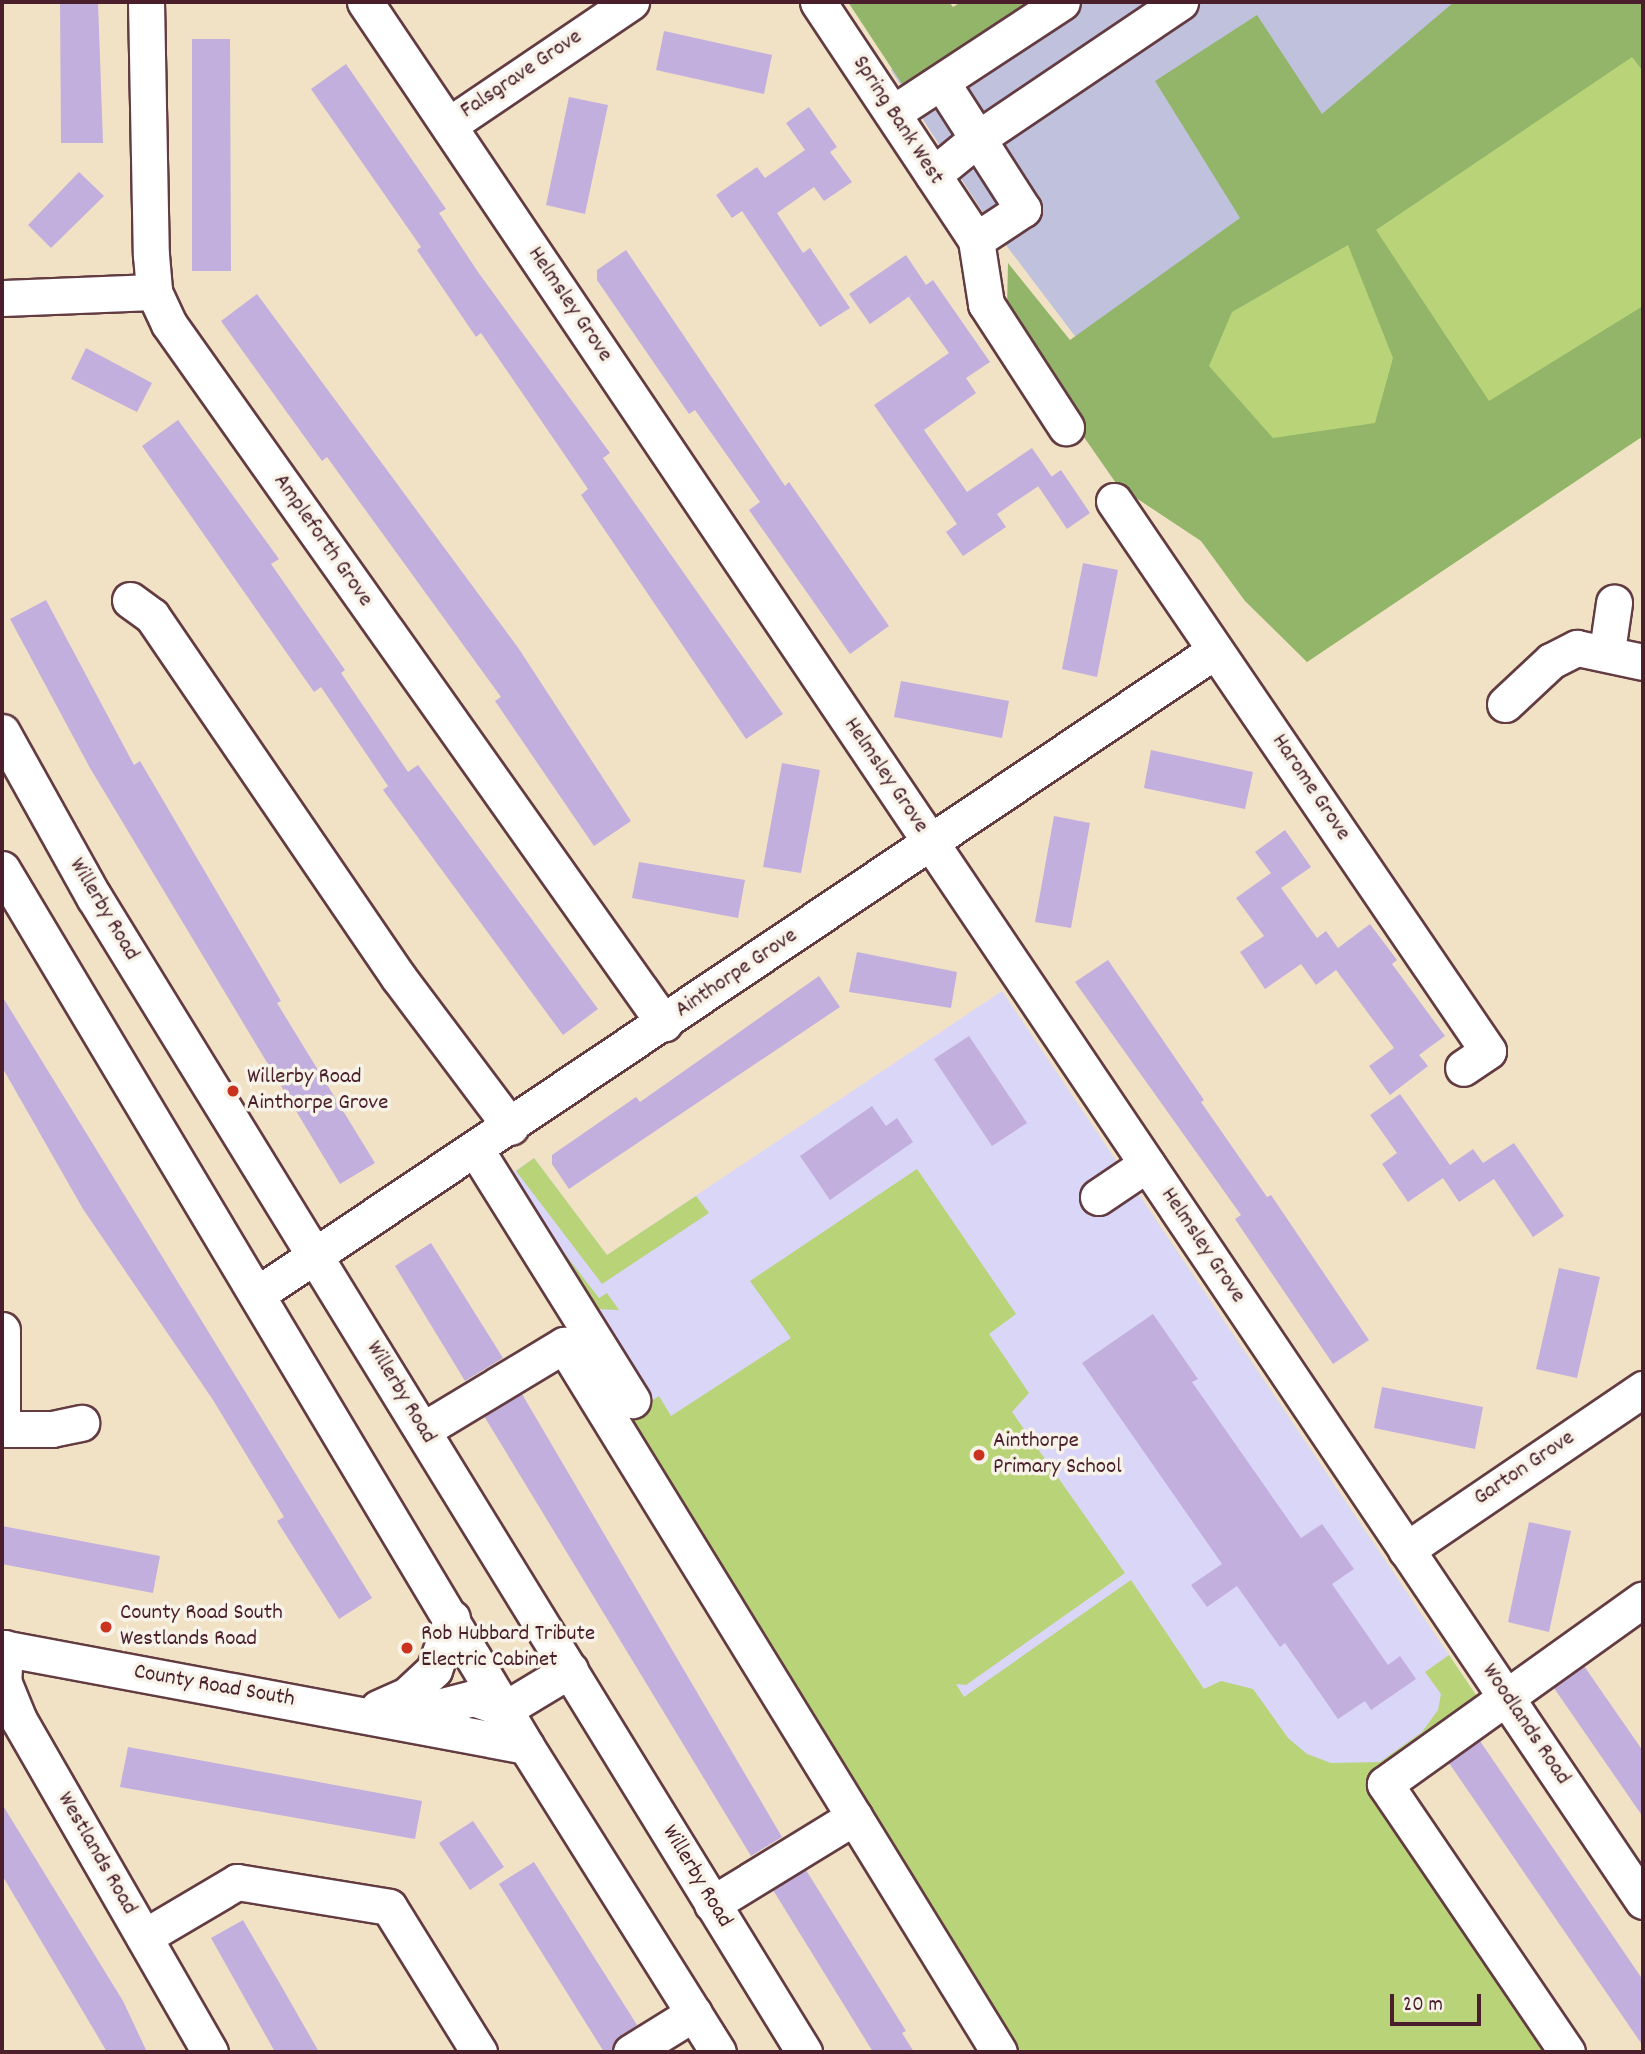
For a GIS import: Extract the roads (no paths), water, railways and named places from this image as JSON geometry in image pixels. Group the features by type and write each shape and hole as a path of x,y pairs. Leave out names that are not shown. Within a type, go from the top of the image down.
{"street":[{"name":"Ampleforth Grove","path":"146,2 155,292 169,324 664,1023"},
{"name":"Helmsley Grove","path":"365,2 1406,1550"},
{"name":"Falsgrave Grove","path":"449,125 631,2"},
{"name":"Spring Bank West","path":"818,2 976,240"},
{"path":"893,113 1062,2"},
{"path":"933,176 977,139 1180,2"},
{"path":"942,82 1023,209 976,240 986,304 1066,427"},
{"path":"2,298 155,292"},
{"name":"Harome Grove","path":"1114,501 1213,652 1239,683 1488,1051 1463,1068"},
{"path":"130,600 152,616 399,978 511,1127"},
{"path":"1607,651 1614,603"},
{"path":"1505,704 1551,661 1577,648 1607,651 1643,662"},
{"name":"Ainthorpe Grove","path":"259,1293 511,1127 1213,652"},
{"name":"Willerby Road","path":"2,732 94,897 804,2052"},
{"path":"2,869 259,1293 526,1746 718,2052"},
{"path":"476,1150 632,1401"},
{"path":"1098,1197 1147,1164"},
{"path":"2,1330 2,1429 52,1429 81,1423"},
{"path":"423,1430 564,1345 999,2052"},
{"name":"Garton Grove","path":"1406,1550 1643,1389"},
{"name":"Woodlands Road","path":"1406,1550 1643,1901"},
{"path":"1567,2052 1385,1784 1643,1599"},
{"name":"County Road South","path":"382,1708 407,1695 434,1670 452,1618"},
{"name":"County Road South","path":"3,1648 526,1746"},
{"name":"Westlands Road","path":"3,1648 3,1681 19,1720 210,2052"},
{"path":"505,1709 570,1670"},
{"name":"County Road South","path":"343,1710 431,1709 473,1698 505,1709"},
{"path":"712,1903 854,1817"},
{"path":"144,1937 237,1882 389,1907 479,2052"},
{"path":"631,2052 694,2012"}],"place":[{"name":"Willerby Road Ainthorpe Grove","path":"233,1091"},
{"name":"Ainthorpe Primary School","path":"979,1455"},
{"name":"County Road South Westlands Road","path":"106,1627"},
{"name":"Rob Hubbard Tribute Electric Cabinet","path":"407,1648"}]}
